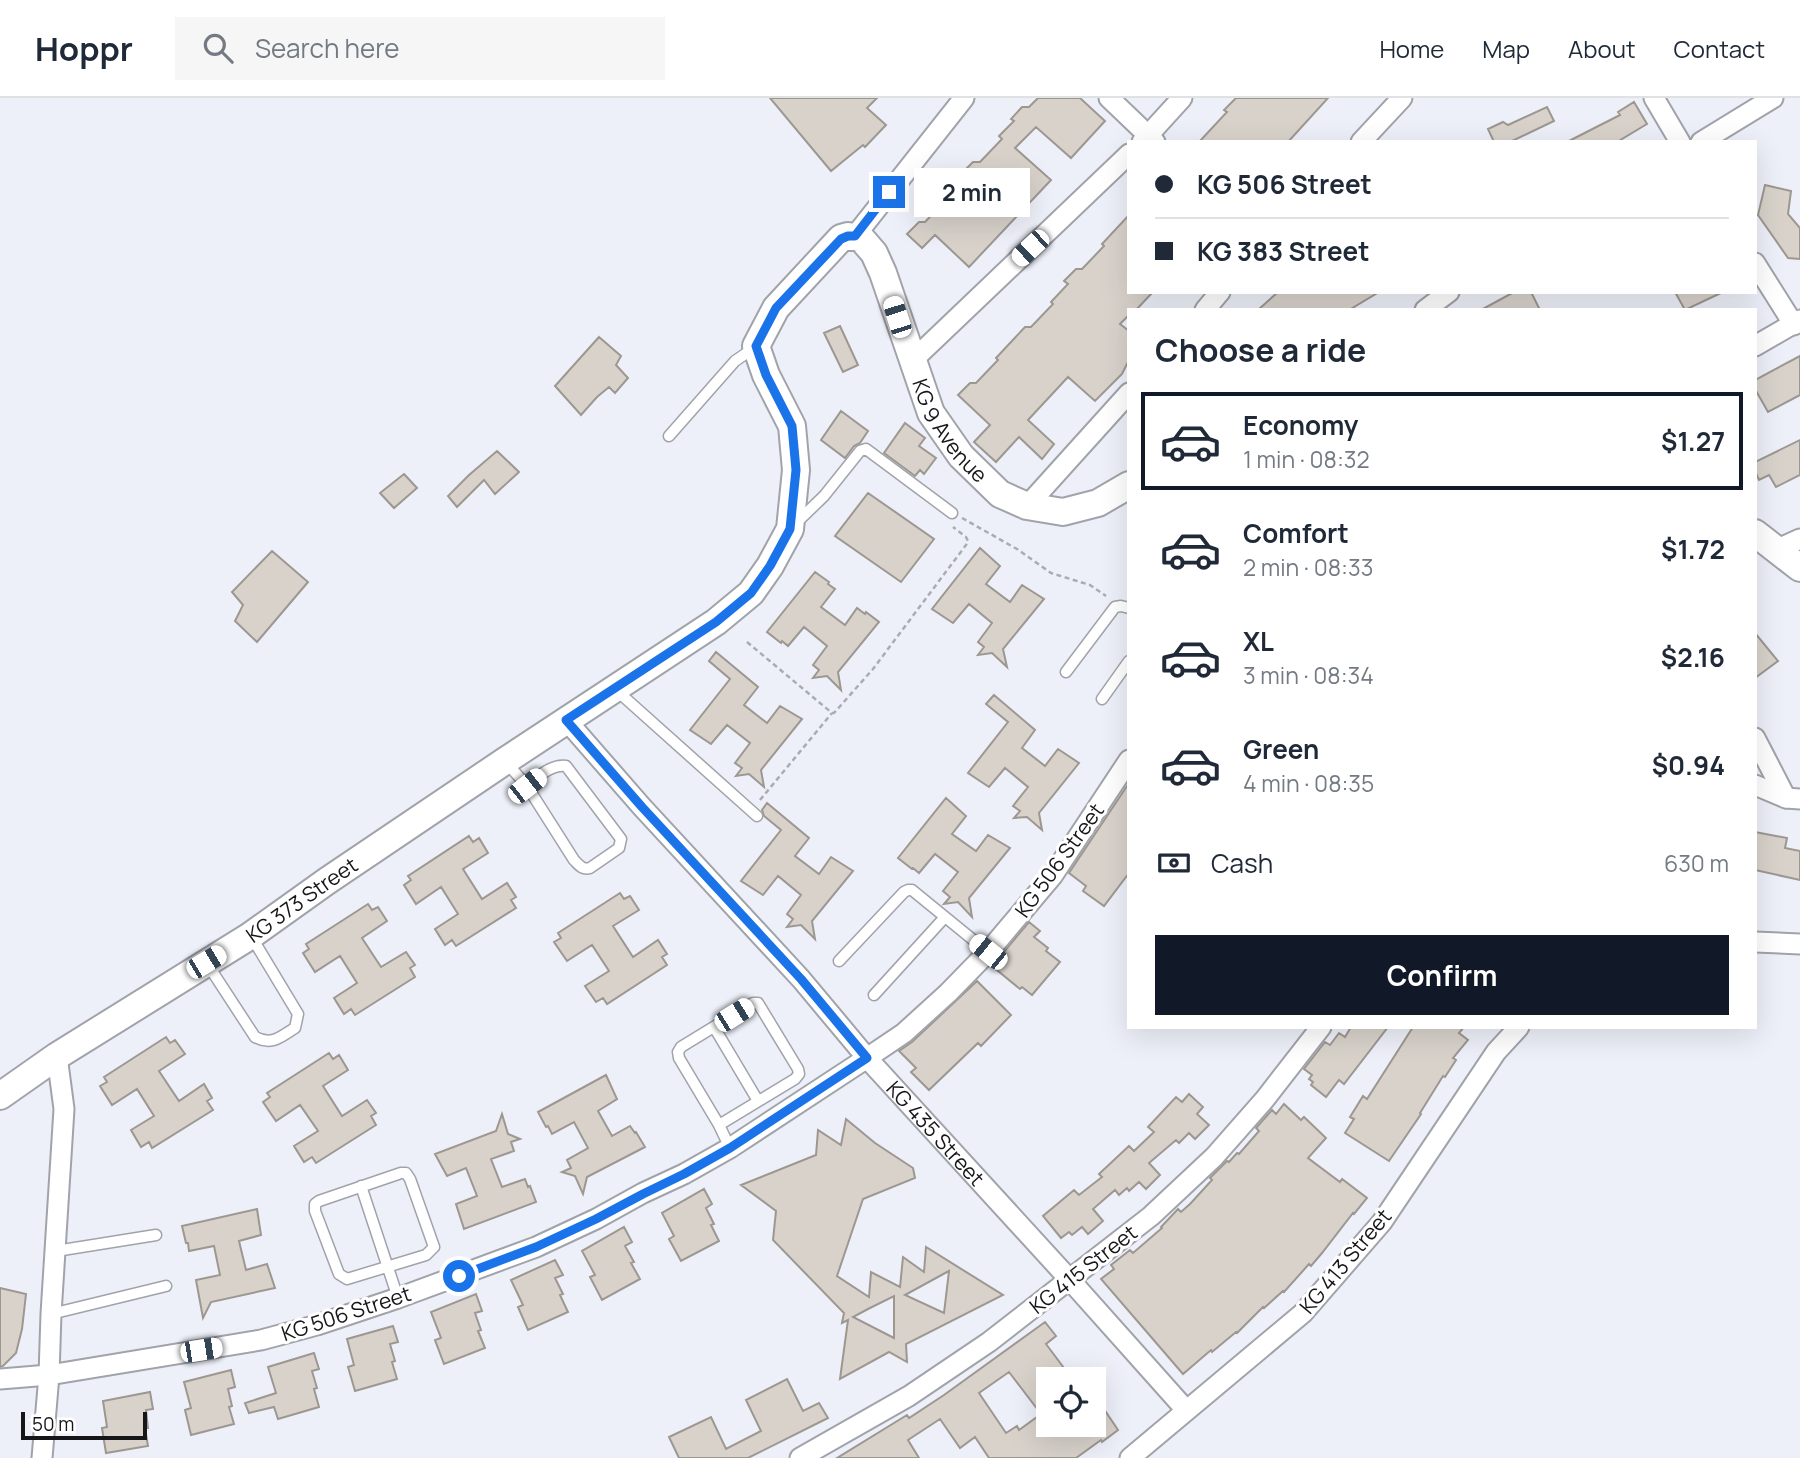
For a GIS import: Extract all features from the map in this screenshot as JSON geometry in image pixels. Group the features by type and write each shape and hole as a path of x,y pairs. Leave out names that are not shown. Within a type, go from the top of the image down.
{"main road":[{"path":"566,720 716,622 751,593 770,566 790,529 796,470 792,426 766,375 756,346 776,308 841,239 855,236"},
{"name":"KG 9 Avenue","path":"855,236 862,238 874,253 883,273 930,413 961,456 1000,494 1027,506 1063,512 1098,503 1127,486"},
{"path":"1757,534 1789,544 1800,568"},
{"name":"KG 373 Street","path":"0,1096 57,1056 250,936 566,720"}],"street":[{"path":"855,236 964,98"},
{"path":"1109,98 1149,140 1182,98"},
{"path":"1364,140 1399,101 1415,98"},
{"path":"1654,98 1680,140"},
{"path":"1704,140 1773,98"},
{"path":"912,361 1127,156"},
{"path":"1757,266 1797,323 1757,345"},
{"path":"1207,308 1218,294"},
{"path":"1428,308 1446,294"},
{"path":"1027,506 1127,395"},
{"name":"KG 435 Street","path":"566,720 1186,1410"},
{"path":"1757,741 1793,798"},
{"name":"KG 506 Street","path":"0,1379 49,1375 261,1340 317,1325 536,1247 596,1219 730,1148 867,1058 913,1025 948,993 988,952 1053,875 1127,763"},
{"path":"1757,786 1793,798"},
{"path":"1757,942 1800,944"},
{"name":"KG 415 Street","path":"800,1458 909,1396 989,1342 1151,1216 1214,1157 1265,1099 1319,1029"},
{"name":"KG 413 Street","path":"1130,1458 1303,1313 1381,1222 1496,1052 1517,1029"},
{"path":"42,1458 64,1109 57,1056"}],"lane":[{"path":"669,436 736,361 756,346"},
{"path":"790,529 821,500 860,451 866,449 955,515"},
{"path":"1066,672 1115,607 1125,607"},
{"path":"1102,699 1127,664"},
{"path":"615,689 754,814"},
{"path":"505,761 527,786 574,860 582,867 590,868 619,848 621,839 566,766 556,766 527,786"},
{"path":"839,961 908,890 988,952"},
{"path":"874,995 945,917"},
{"path":"206,962 255,1037 265,1042 272,1041 295,1028 298,1014 250,936"},
{"path":"719,1125 799,1074 799,1069 758,1003 753,1003 681,1047 678,1052 730,1148"},
{"path":"714,1027 758,1101"},
{"path":"401,1172 406,1173 410,1179 434,1247 426,1255 387,1268 343,1278 339,1274 315,1211 315,1204 319,1200 401,1172"},
{"path":"360,1186 398,1298"},
{"path":"56,1251 156,1235"},
{"path":"51,1314 166,1286"}],"path":[{"path":"754,814 814,733 873,669 967,545 966,537 951,525 955,515 1017,549 1051,573 1090,586 1125,607"},
{"path":"747,642 832,713"}],"building":[{"path":"770,98 877,98 867,108 886,125 865,147 863,145 831,171"},
{"path":"1038,98 1080,98 1105,121 1071,158 1036,127 1015,148 1051,180 969,267 935,235 922,248 907,234 919,222 925,222 947,199 945,197 965,176 962,173 973,162 980,162 1002,139 999,136 1014,121 1011,119 1022,107 1029,107"},
{"path":"1236,98 1328,98 1290,140 1201,140 1227,112 1224,110"},
{"path":"1634,102 1647,124 1620,140 1571,140 1620,115 1618,112"},
{"path":"1547,107 1554,121 1514,140 1493,140 1488,129 1503,122 1508,125"},
{"path":"1765,185 1791,191 1788,214 1800,228 1800,259 1788,258 1758,215"},
{"path":"1127,217 1127,294 1151,294 1138,308 1127,308 1127,317 1120,324 1127,329 1127,364 1122,374 1095,401 1068,377 1028,420 1054,444 1042,459 1019,437 996,462 974,442 990,425 958,395 970,383 976,383 1025,327 1031,327 1053,304 1051,302 1068,284 1064,281 1076,269 1082,269 1104,246 1102,244"},
{"path":"1276,294 1376,294 1352,308 1260,308"},
{"path":"1510,294 1532,294 1539,308 1485,308"},
{"path":"1676,294 1719,294 1689,308 1684,308"},
{"path":"840,326 858,365 843,372 824,333"},
{"path":"599,337 621,356 616,365 628,378 615,393 609,387 581,415 555,386"},
{"path":"1800,356 1800,395 1768,412 1757,393 1757,379"},
{"path":"841,411 868,431 845,458 821,440"},
{"path":"905,423 925,438 919,446 936,458 924,474 920,470 915,476 884,453"},
{"path":"1800,440 1800,475 1776,487 1769,475 1759,480 1757,461"},
{"path":"497,451 519,472 495,494 484,480 457,507 448,496"},
{"path":"404,474 417,488 394,508 380,493"},
{"path":"868,493 934,539 901,582 835,536"},
{"path":"980,548 1000,566 986,584 1010,602 1022,585 1044,599 1003,649 1007,667 992,653 978,655 984,647 978,642 992,623 969,604 953,623 932,609"},
{"path":"272,551 308,582 257,642 235,621 243,605 232,592"},
{"path":"815,572 835,589 821,607 845,625 857,608 879,622 838,672 841,690 827,676 813,678 819,670 813,665 827,646 804,627 788,646 767,632"},
{"path":"1757,635 1778,661 1757,677"},
{"path":"716,652 758,687 744,705 767,723 780,706 802,719 761,770 764,787 749,774 736,776 742,768 735,763 750,743 727,725 711,744 690,730 730,679 709,661"},
{"path":"994,695 1035,730 1022,748 1045,766 1058,749 1079,763 1039,813 1042,830 1027,817 1014,818 1020,811 1013,806 1028,787 1005,768 989,787 968,773 1008,722 986,704"},
{"path":"1127,786 1127,876 1104,906 1083,891 1086,886 1069,873"},
{"path":"946,798 966,816 952,834 976,851 988,835 1010,848 969,898 972,917 958,902 944,904 950,897 943,891 958,872 935,854 919,873 898,858"},
{"path":"767,803 809,838 795,856 819,874 831,857 853,871 812,921 815,939 801,925 787,927 793,919 787,914 801,895 778,876 763,895 741,881 781,830 764,816 762,810"},
{"path":"1757,832 1787,838 1785,848 1800,851 1800,880 1757,870"},
{"path":"469,836 473,842 479,838 488,853 463,869 482,899 507,883 516,897 511,900 516,908 456,946 452,940 445,945 435,929 458,914 441,887 416,904 404,885 411,880 408,876"},
{"path":"620,893 624,899 630,896 639,910 613,926 633,957 658,940 667,954 662,957 667,965 607,1004 603,998 596,1002 585,986 609,971 592,945 567,961 554,942 561,938 558,933"},
{"path":"368,904 372,910 378,907 387,921 362,938 381,967 406,952 415,965 410,968 415,977 355,1015 351,1009 344,1014 334,998 357,983 340,956 315,972 303,953 309,949 306,944"},
{"path":"1029,922 1040,931 1034,937 1060,962 1032,995 1022,987 1020,989 992,966"},
{"path":"977,981 1011,1015 981,1046 978,1043 929,1090 911,1072 916,1068 899,1051"},
{"path":"1350,1029 1386,1029 1344,1084 1339,1080 1326,1097 1311,1085 1313,1082 1309,1079 1312,1075 1304,1069 1325,1042 1330,1045 1339,1033 1345,1037"},
{"path":"1412,1029 1462,1029 1459,1033 1468,1040 1453,1058 1456,1060 1389,1161 1345,1133 1354,1119 1350,1117 1363,1096 1367,1099"},
{"path":"166,1037 170,1043 175,1040 185,1054 159,1071 179,1101 204,1084 212,1098 207,1101 213,1110 152,1148 149,1142 141,1147 131,1130 154,1116 137,1089 112,1105 100,1086 107,1082 104,1077"},
{"path":"329,1053 333,1059 339,1055 348,1070 323,1086 342,1116 367,1100 376,1113 371,1116 376,1125 316,1163 312,1157 304,1162 294,1146 318,1131 300,1105 276,1121 263,1102 270,1097 267,1093"},
{"path":"606,1075 617,1099 598,1111 612,1136 630,1126 645,1147 587,1177 583,1194 575,1176 562,1172 571,1168 567,1160 588,1148 574,1122 552,1134 538,1112"},
{"path":"1189,1094 1203,1107 1197,1114 1209,1125 1195,1139 1189,1133 1179,1143 1176,1140 1149,1163 1160,1175 1146,1189 1139,1182 1119,1195 1115,1190 1093,1209 1103,1221 1088,1234 1082,1227 1072,1235 1069,1232 1061,1238 1043,1216 1074,1190 1079,1195 1102,1177 1099,1174 1129,1146 1134,1151 1154,1132 1148,1127 1176,1097 1182,1102"},
{"path":"1284,1104 1301,1120 1304,1117 1326,1138 1308,1158 1367,1198 1311,1266 1309,1264 1284,1292 1263,1307 1237,1333 1212,1352 1211,1350 1183,1374 1101,1279 1114,1269 1111,1265 1130,1250 1133,1253 1162,1228 1178,1209 1181,1212 1190,1204 1212,1180 1210,1178 1227,1161 1239,1154 1259,1131 1256,1128 1272,1110 1276,1114"},
{"path":"502,1114 508,1134 520,1139 511,1142 514,1151 491,1159 502,1187 525,1179 536,1202 464,1229 456,1204 477,1196 466,1168 447,1176 435,1154 496,1131"},
{"path":"846,1119 875,1143 913,1168 915,1178 863,1199 837,1276 869,1297 871,1272 900,1287 903,1257 924,1272 926,1247 1003,1295 906,1344 907,1362 889,1352 840,1379 848,1320 842,1323 844,1313 773,1240 776,1211 741,1185 816,1155 818,1130 841,1145","holes":["949,1271 944,1313 905,1295 947,1272","894,1296 894,1338 853,1317 868,1309"]},
{"path":"704,1189 712,1204 706,1208 719,1241 681,1261 669,1239 674,1236 662,1213"},
{"path":"257,1209 261,1235 239,1241 246,1270 267,1264 275,1288 211,1302 203,1318 196,1280 220,1275 214,1246 189,1251 182,1226"},
{"path":"624,1227 632,1242 625,1246 640,1279 602,1300 590,1277 595,1275 582,1251"},
{"path":"555,1260 563,1275 555,1278 568,1312 528,1330 518,1307 523,1305 511,1280"},
{"path":"0,1288 26,1294 16,1353 0,1367"},
{"path":"476,1294 482,1311 475,1313 481,1330 478,1331 485,1348 444,1364 435,1340 441,1338 431,1312"},
{"path":"1045,1322 1056,1336 1046,1344 1063,1367 1036,1367 1036,1407 1009,1372 979,1393 1006,1433 1017,1426 1019,1430 1036,1418 1036,1437 1106,1437 1106,1412 1118,1430 1076,1458 989,1458 975,1437 960,1448 940,1419 908,1440 919,1458 837,1458 907,1415 909,1418"},
{"path":"393,1326 398,1342 390,1344 397,1379 355,1391 348,1367 354,1365 347,1339"},
{"path":"314,1353 319,1369 312,1371 319,1407 278,1419 274,1407 249,1413 245,1403 276,1393 268,1367"},
{"path":"231,1370 235,1387 228,1389 232,1406 229,1407 234,1424 191,1435 185,1410 191,1408 184,1382"},
{"path":"787,1379 803,1411 819,1403 828,1418 748,1458 679,1458 669,1437 711,1417 726,1449 761,1431 746,1400"},
{"path":"150,1392 153,1409 146,1410 148,1428 145,1428 148,1446 106,1453 102,1428 107,1427 103,1401"}],"route":[{"path":"459,1276 536,1247 684,1174 730,1148 867,1058 801,979 642,807 566,720 716,622 751,593 770,566 790,529 796,470 792,426 766,375 756,346 776,308 841,239 855,236 889,192"}]}
